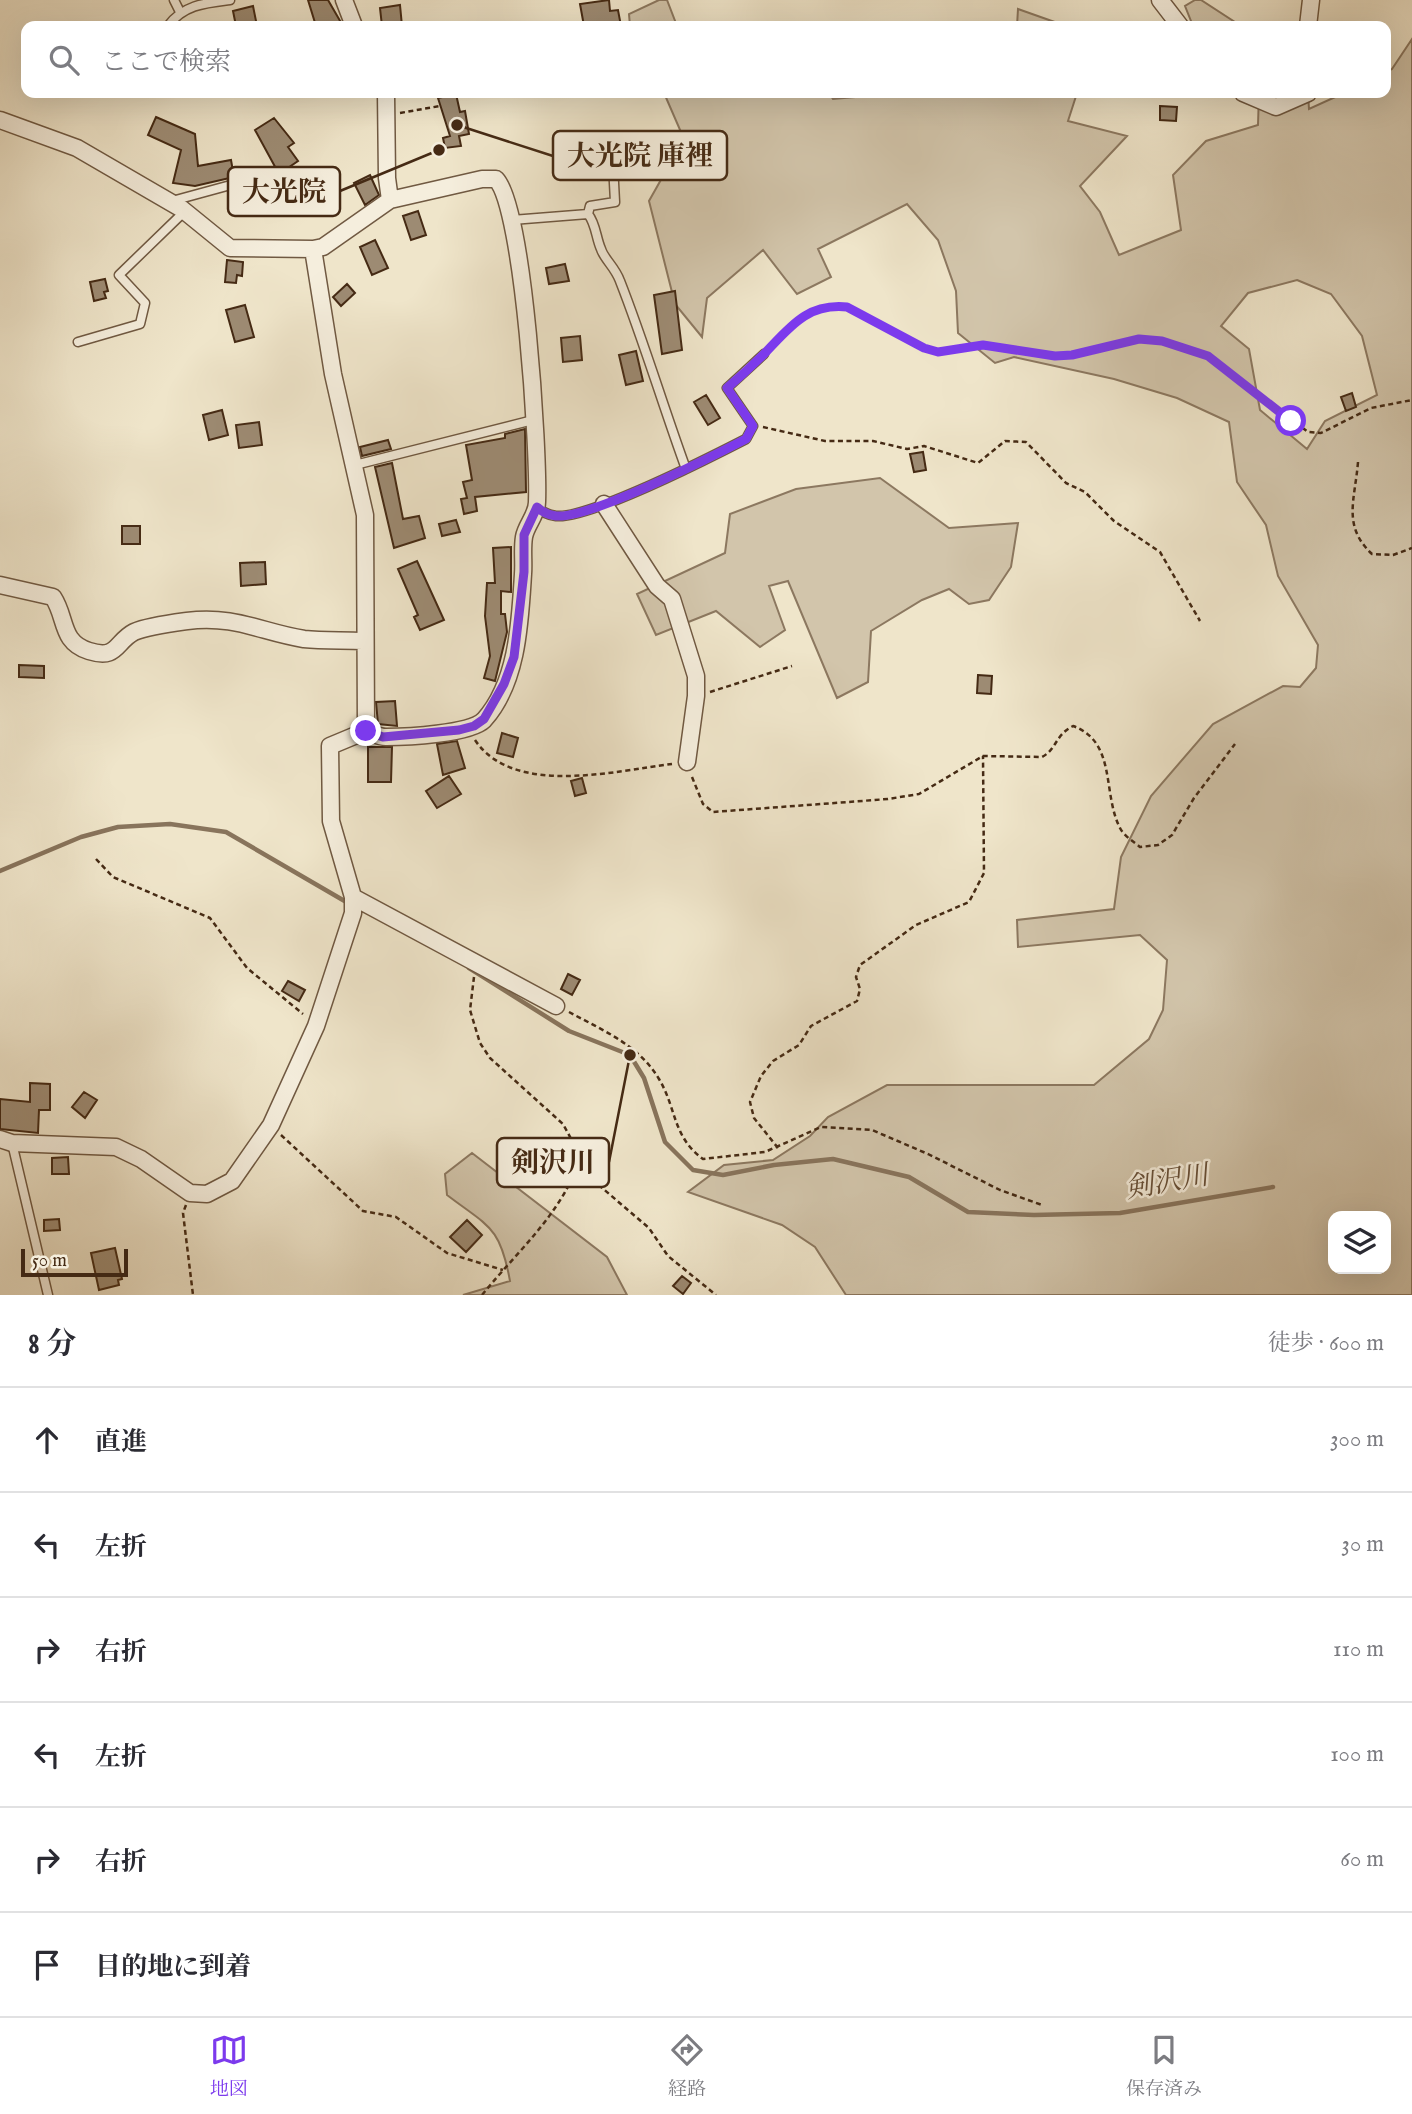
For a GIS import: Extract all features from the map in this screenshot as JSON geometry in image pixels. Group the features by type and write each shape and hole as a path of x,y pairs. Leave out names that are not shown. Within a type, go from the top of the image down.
{"street":[{"path":"344,0 352,21"},
{"path":"1160,0 1176,21"},
{"path":"1309,21 1311,0"},
{"path":"387,98 387,178 390,200"},
{"path":"1255,98 1276,107 1297,98"},
{"path":"0,120 77,148 185,211 230,248 323,247 390,200 482,179 496,179 503,187 512,220 537,419 537,507 524,535 524,572 514,657 504,684 484,719 467,729 383,737 366,731 330,746 331,821 353,904 316,1026 271,1125 232,1181 207,1194 190,1193 141,1159 116,1147 6,1141"},
{"path":"313,249 333,374 365,515 363,640 366,731"},
{"path":"604,504 657,586 672,599 696,676 687,762"},
{"path":"0,585 53,597 67,638 72,644 91,652 110,653 119,649 135,632 187,621 222,620 258,625 303,639 363,640"},
{"path":"353,904 474,968 556,1006"}],"lane":[{"path":"174,0 180,12"},
{"path":"172,21 180,12 230,0"},
{"path":"613,164 614,202 590,206 588,214 601,253 613,264 636,321 644,354 686,469"},
{"path":"169,202 238,183 260,173"},
{"path":"78,342 140,324 145,303 119,275 185,211"},
{"path":"512,220 588,214"},
{"path":"537,507 543,513 558,517 604,504 686,469 746,439 753,426 727,388 764,354"},
{"path":"355,465 537,419"},
{"path":"6,1141 48,1295"}],"path":[{"path":"386,116 440,106"},
{"path":"764,354 802,315 833,306 847,307 924,348 938,352 983,345 1055,356 1072,355 1139,339 1189,348 1208,356 1308,432 1321,433 1371,408 1412,400"},
{"path":"753,426 825,441 873,441 907,449 924,446 978,463 1005,441 1026,442 1066,483 1085,492 1114,521 1160,552 1200,621"},
{"path":"1358,462 1352,528 1358,541 1372,554 1393,555 1412,548"},
{"path":"696,696 792,666"},
{"path":"467,729 482,750 512,770 572,777 687,762 703,804 713,812 888,799 919,794 983,756 1042,757 1049,753 1060,733 1073,726 1087,731 1099,745 1120,828 1140,847 1158,845 1172,835 1194,798 1235,744"},
{"path":"778,1148 754,1118 750,1102 761,1076 773,1061 799,1045 811,1026 857,1001 860,989 856,977 860,965 916,925 969,902 978,888 984,873 983,756"},
{"path":"96,859 113,877 210,918 247,968 316,1026"},
{"path":"474,968 470,1010 480,1043 490,1058 563,1124 594,1181 649,1228 668,1256 716,1295"},
{"path":"556,1006 623,1041 644,1059 670,1101 676,1128 694,1152 703,1158 739,1156 778,1148 821,1127 872,1130 928,1153 1000,1190 1042,1205"},
{"path":"271,1125 363,1211 396,1217 447,1253 503,1270"},
{"path":"482,1295 534,1239 552,1214 572,1183 582,1155"},
{"path":"190,1193 183,1213 193,1295"}],"shaded area":[{"path":"659,0 667,0 675,21 630,21 629,14"},
{"path":"1195,0 1201,0 1233,21 1191,21 1185,6"},
{"path":"1018,9 1052,21 1017,21"},
{"path":"1412,39 1412,1295 846,1295 815,1247 782,1225 688,1192 724,1165 773,1160 810,1136 828,1117 887,1085 1094,1085 1149,1039 1163,1010 1167,960 1140,935 1018,947 1017,920 1114,909 1121,857 1151,796 1213,724 1283,686 1300,687 1316,668 1318,645 1278,576 1266,525 1237,482 1229,422 1177,398 1114,379 1014,357 995,363 958,333 956,291 938,240 907,204 818,249 831,277 797,294 763,250 707,298 702,337 675,304 649,201 684,139 666,98 1075,98 1068,121 1127,136 1080,186 1100,212 1119,255 1181,230 1173,175 1206,141 1258,125 1259,98 1308,98 1309,109 1333,98 1391,98 1391,70","holes":["1297,280 1331,294 1362,336 1377,395 1325,421 1307,449 1260,410 1249,349 1221,326 1248,293"]},
{"path":"880,478 949,528 1018,523 1011,567 989,600 969,604 949,589 922,600 871,631 868,682 837,698 788,581 769,586 785,630 760,647 716,611 656,635 637,594 725,553 730,514 796,489"},
{"path":"472,1153 607,1257 627,1295 463,1295 510,1281 497,1238 483,1222 447,1195 445,1174"}],"building":[{"path":"308,0 328,0 340,21 314,21"},
{"path":"609,0 610,11 618,10 620,21 583,21 580,4"},
{"path":"400,5 402,21 381,21 380,8"},
{"path":"253,6 256,21 235,21 233,11"},
{"path":"438,98 457,98 460,112 465,111 469,134 459,136 461,146 445,148 443,138 450,136"},
{"path":"1160,106 1177,107 1176,121 1160,120"},
{"path":"156,117 195,134 198,166 231,160 234,177 195,186 173,183 181,150 148,135"},
{"path":"274,118 294,143 288,147 298,161 279,174 255,130"},
{"path":"370,175 379,195 365,205 354,183"},
{"path":"418,211 426,235 411,240 403,216"},
{"path":"375,240 388,268 372,275 360,247"},
{"path":"227,260 243,262 242,276 237,275 236,283 225,282"},
{"path":"565,264 569,281 549,284 546,268"},
{"path":"105,279 108,291 104,292 106,298 94,301 90,282"},
{"path":"347,284 355,293 341,306 333,297"},
{"path":"675,291 682,350 662,354 654,295"},
{"path":"245,305 254,337 235,342 226,310"},
{"path":"580,336 582,360 563,362 561,338"},
{"path":"636,351 643,381 626,385 619,355"},
{"path":"1352,393 1356,407 1346,411 1341,397"},
{"path":"706,395 720,418 708,425 694,402"},
{"path":"222,410 228,435 209,440 203,415"},
{"path":"259,422 262,445 239,448 236,425"},
{"path":"525,429 526,492 475,497 477,511 464,514 461,499 467,498 463,482 472,480 466,445 505,438 505,434"},
{"path":"388,440 391,449 362,456 360,447"},
{"path":"923,452 926,470 914,472 910,454"},
{"path":"392,463 403,519 419,516 425,538 394,548 375,467"},
{"path":"456,520 460,532 442,536 439,524"},
{"path":"122,526 140,526 140,544 122,544"},
{"path":"511,547 511,592 501,591 501,614 505,614 507,632 495,681 484,678 490,656 485,616 487,583 495,583 493,548"},
{"path":"417,561 444,620 420,630 414,617 418,615 398,569"},
{"path":"265,562 266,584 241,586 240,563"},
{"path":"19,665 44,666 44,678 19,677"},
{"path":"978,675 992,676 991,694 977,693"},
{"path":"395,701 397,726 378,724 376,702"},
{"path":"502,733 518,738 513,757 497,753"},
{"path":"457,741 465,768 443,775 437,744"},
{"path":"368,747 392,747 391,782 368,782"},
{"path":"449,776 461,794 437,808 426,791"},
{"path":"582,778 586,793 575,796 571,781"},
{"path":"568,974 580,980 572,995 561,989"},
{"path":"288,981 305,990 299,1001 282,991"},
{"path":"30,1083 50,1084 50,1110 39,1110 38,1133 0,1129 0,1099 30,1102"},
{"path":"84,1092 97,1100 85,1118 72,1107"},
{"path":"68,1157 69,1174 52,1174 52,1158"},
{"path":"59,1219 60,1230 44,1231 44,1220"},
{"path":"467,1220 482,1235 466,1252 450,1237"},
{"path":"115,1248 122,1279 118,1280 119,1285 99,1290 91,1253"},
{"path":"682,1276 691,1283 683,1294 673,1286"}],"waterway":[{"name":"剣沢川","path":"0,871 81,837 118,827 170,824 226,832 348,903"},
{"name":"剣沢川","path":"469,968 569,1031 630,1055 644,1078 665,1142 693,1170 723,1175 774,1165 833,1159 909,1177 968,1212 1034,1215 1120,1213 1273,1187"}],"place":[{"name":"大光院 庫裡","path":"457,125"},
{"name":"大光院","path":"439,150"},
{"name":"剣沢川","path":"630,1055"}],"route":[{"path":"366,731 383,737 459,730 474,726 484,719 504,684 514,657 524,572 524,535 537,507 543,513 558,517 604,504 686,469 746,439 753,426 727,388 764,354 792,323 811,311 833,306 847,307 893,333 938,352 983,345 1055,356 1072,355 1139,339 1162,341 1208,356 1291,421"}]}
